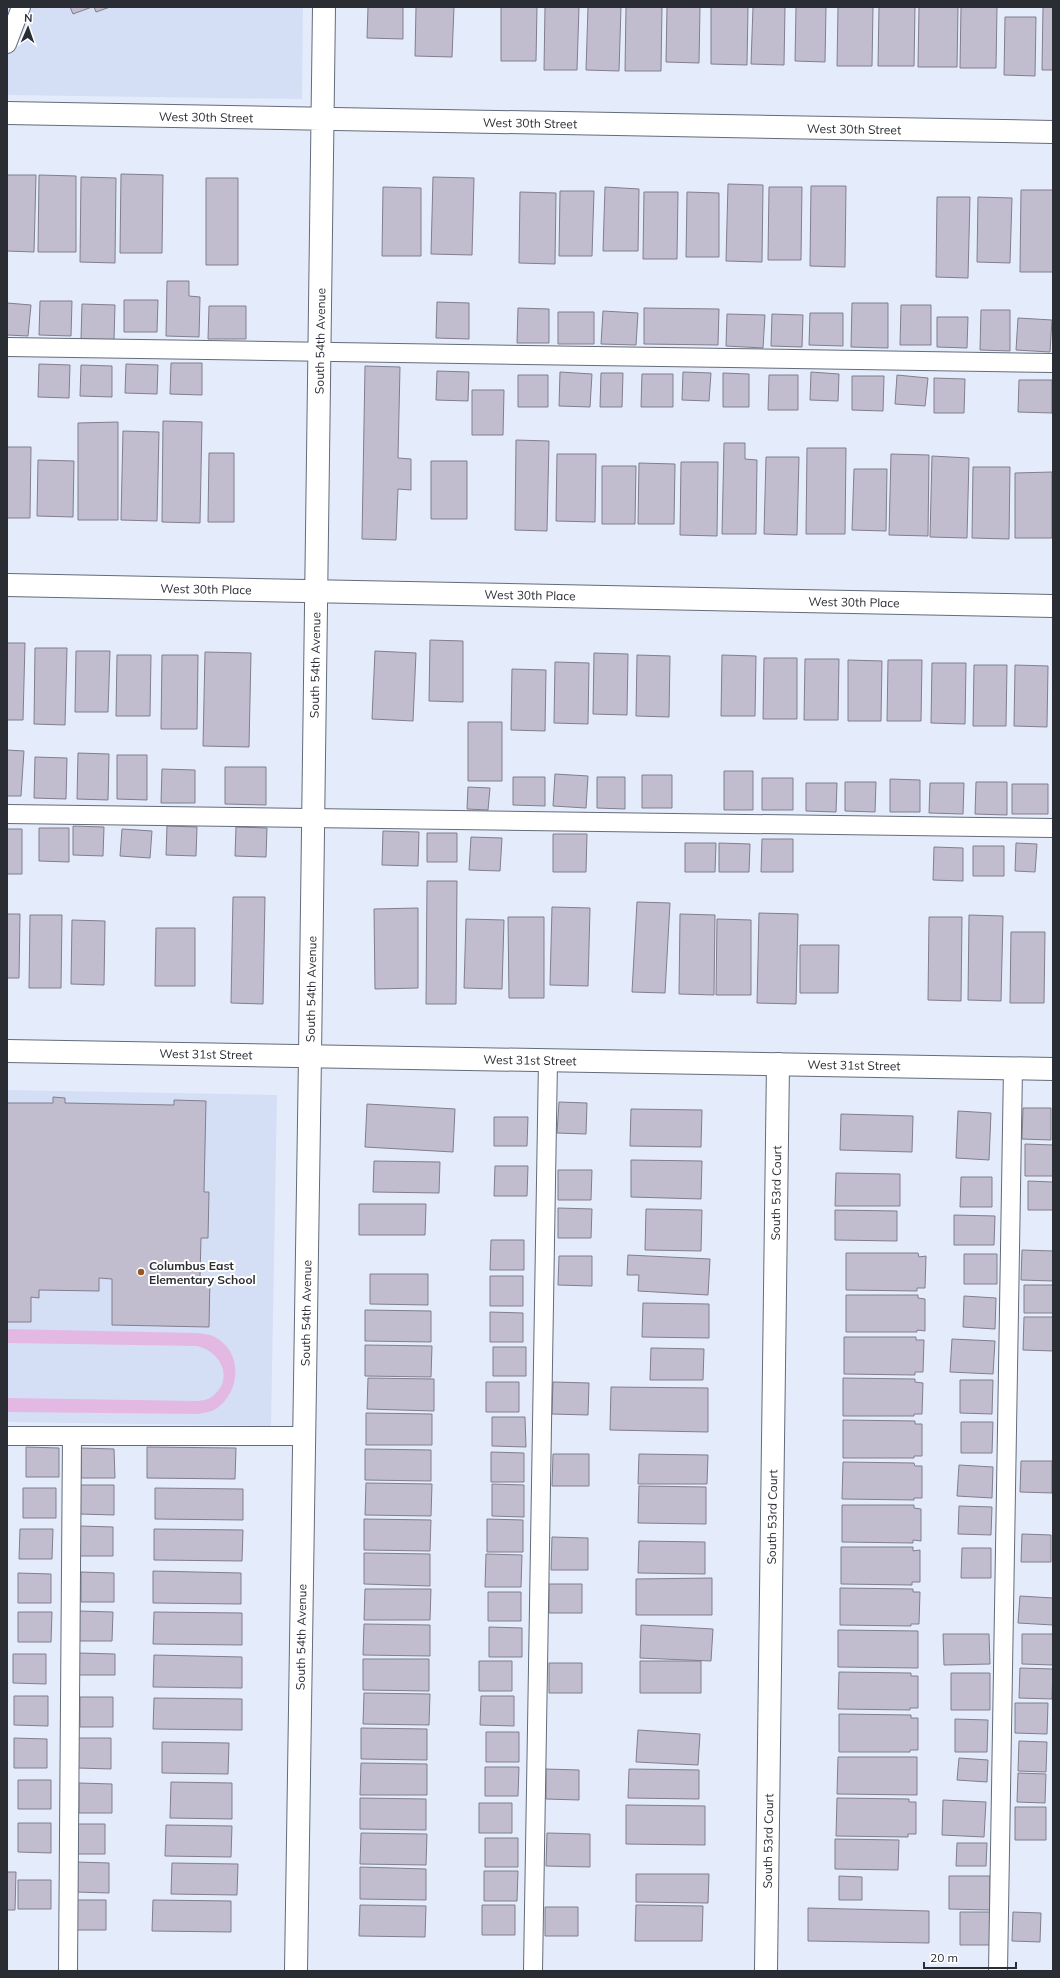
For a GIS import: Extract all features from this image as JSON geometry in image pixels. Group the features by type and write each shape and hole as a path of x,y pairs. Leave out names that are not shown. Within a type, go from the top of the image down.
{"street":[{"name":"South 54th Avenue","path":"296,1971 314,818 324,7"},
{"name":"West 30th Street","path":"7,114 1053,132"},
{"name":"West 30th Place","path":"7,585 1053,606"},
{"name":"West 31st Street","path":"7,1051 1053,1069"},
{"name":"South 53rd Court","path":"766,1971 778,1064"}],"lane":[{"path":"7,44 21,7"},
{"path":"7,347 1053,363"},
{"path":"7,814 1053,828"},
{"path":"533,1971 548,1060"},
{"path":"998,1971 1013,1068"},
{"path":"7,1436 304,1436"},
{"path":"68,1971 72,1436"}],"shaded area":[{"path":"7,7 303,7 302,99 7,95"},
{"name":"Columbus East Elementary School","path":"7,1090 277,1095 271,1426 7,1422"},
{"path":"7,1329 197,1333 209,1335 223,1342 230,1351 236,1371 234,1382 231,1392 225,1401 216,1409 198,1414 7,1412 7,1398 198,1401 209,1399 218,1391 224,1376 223,1368 214,1354 197,1346 7,1343"}],"building":[{"path":"70,7 92,7 73,14"},
{"path":"94,7 110,7 96,12"},
{"path":"368,7 403,7 403,39 367,38"},
{"path":"416,7 454,7 452,57 415,56"},
{"path":"501,7 537,7 536,61 501,61"},
{"path":"545,7 579,7 577,70 544,70"},
{"path":"588,7 621,7 619,71 586,70"},
{"path":"626,7 662,7 661,71 625,71"},
{"path":"667,7 700,7 699,63 666,62"},
{"path":"711,7 748,7 747,65 711,64"},
{"path":"753,7 785,7 784,65 751,64"},
{"path":"796,7 826,7 825,62 795,61"},
{"path":"838,7 873,7 872,66 837,66"},
{"path":"879,7 915,7 914,66 878,66"},
{"path":"919,7 958,7 957,67 918,67"},
{"path":"961,7 997,7 996,68 960,68"},
{"path":"1043,7 1053,7 1053,70 1042,70"},
{"path":"1005,17 1036,17 1035,76 1004,75"},
{"path":"121,174 163,175 162,253 120,253"},
{"path":"7,175 36,175 34,252 7,251"},
{"path":"39,175 76,176 76,252 38,252"},
{"path":"81,177 116,178 115,263 80,262"},
{"path":"433,177 474,178 472,255 431,254"},
{"path":"206,178 238,178 238,265 206,265"},
{"path":"728,184 763,185 762,262 726,261"},
{"path":"811,186 846,186 845,267 810,266"},
{"path":"383,187 421,188 421,256 382,256"},
{"path":"605,187 639,189 638,251 603,251"},
{"path":"769,187 802,187 801,260 768,260"},
{"path":"1021,190 1053,190 1053,272 1020,272"},
{"path":"560,191 594,191 592,256 559,256"},
{"path":"520,192 556,193 555,264 519,263"},
{"path":"644,192 678,192 677,259 643,259"},
{"path":"687,192 719,193 719,257 686,257"},
{"path":"937,197 970,197 968,278 936,277"},
{"path":"978,197 1012,198 1010,263 977,262"},
{"path":"167,281 189,281 189,296 200,297 199,337 166,336"},
{"path":"124,300 158,300 157,332 124,332"},
{"path":"40,301 72,301 71,336 39,335"},
{"path":"437,302 469,303 469,339 436,338"},
{"path":"7,303 31,305 28,336 7,335"},
{"path":"852,303 888,303 888,348 851,347"},
{"path":"82,304 115,305 114,340 81,339"},
{"path":"901,305 931,305 931,345 900,345"},
{"path":"209,306 246,306 246,339 208,339"},
{"path":"518,308 549,309 549,343 517,343"},
{"path":"644,308 719,309 718,345 644,344"},
{"path":"981,310 1010,310 1010,351 980,350"},
{"path":"603,311 638,313 636,345 601,344"},
{"path":"558,312 594,312 594,344 558,344"},
{"path":"810,313 843,313 843,346 809,345"},
{"path":"727,314 765,315 763,348 726,346"},
{"path":"772,314 803,315 802,347 771,346"},
{"path":"937,317 968,317 967,348 937,347"},
{"path":"1018,318 1052,320 1050,352 1016,350"},
{"path":"171,363 202,363 202,395 170,394"},
{"path":"39,364 70,365 69,398 38,397"},
{"path":"126,364 158,365 157,394 125,393"},
{"path":"81,365 112,366 112,397 80,396"},
{"path":"365,366 400,367 398,458 411,459 411,490 398,489 396,540 362,539"},
{"path":"437,371 469,372 468,401 436,400"},
{"path":"560,372 592,374 590,407 559,406"},
{"path":"683,372 711,373 709,401 682,400"},
{"path":"811,372 839,374 838,401 810,400"},
{"path":"601,373 623,373 622,407 600,407"},
{"path":"723,373 749,374 749,407 723,407"},
{"path":"642,374 673,374 673,407 641,407"},
{"path":"518,375 548,375 548,407 518,407"},
{"path":"769,375 798,375 798,410 768,410"},
{"path":"897,375 928,378 925,406 895,404"},
{"path":"852,376 884,376 883,411 852,410"},
{"path":"934,378 965,379 964,413 934,413"},
{"path":"1019,380 1052,380 1052,413 1018,412"},
{"path":"472,390 504,390 503,435 472,435"},
{"path":"163,421 202,422 200,523 162,522"},
{"path":"118,422 118,520 78,520 78,423"},
{"path":"123,431 159,432 157,521 121,520"},
{"path":"516,440 549,441 547,531 515,530"},
{"path":"724,443 745,443 745,459 757,460 756,534 722,534"},
{"path":"7,447 31,447 30,518 7,518"},
{"path":"807,448 846,448 845,534 806,534"},
{"path":"209,453 234,453 234,522 208,522"},
{"path":"557,454 596,454 595,522 556,521"},
{"path":"891,454 929,455 928,536 889,535"},
{"path":"932,456 969,458 967,538 930,537"},
{"path":"766,457 799,457 797,535 764,534"},
{"path":"38,460 74,461 73,517 37,516"},
{"path":"431,461 467,461 467,519 431,519"},
{"path":"681,462 718,462 717,536 680,535"},
{"path":"639,463 675,464 674,524 638,524"},
{"path":"602,466 636,466 635,524 602,524"},
{"path":"973,467 1010,467 1009,539 972,538"},
{"path":"854,469 887,469 886,531 852,530"},
{"path":"1052,472 1052,538 1015,538 1015,473"},
{"path":"430,640 463,641 463,702 429,701"},
{"path":"7,643 25,643 23,720 7,720"},
{"path":"35,648 67,648 65,725 34,724"},
{"path":"76,651 110,651 108,712 75,712"},
{"path":"375,651 416,653 413,721 372,719"},
{"path":"205,652 251,653 249,747 203,746"},
{"path":"594,653 628,654 627,715 593,714"},
{"path":"117,655 151,655 150,716 116,716"},
{"path":"162,655 198,655 197,729 161,729"},
{"path":"637,655 670,656 669,717 636,716"},
{"path":"722,655 756,656 755,716 721,716"},
{"path":"764,658 797,658 797,719 763,719"},
{"path":"805,659 839,659 838,720 804,720"},
{"path":"848,660 882,661 881,721 848,721"},
{"path":"888,660 922,660 921,721 887,721"},
{"path":"555,662 589,663 588,724 554,723"},
{"path":"932,663 966,663 965,724 931,723"},
{"path":"974,665 1007,665 1006,726 973,726"},
{"path":"1015,665 1048,666 1047,727 1014,726"},
{"path":"512,669 546,670 545,731 511,730"},
{"path":"468,722 502,722 502,781 468,781"},
{"path":"7,750 24,751 21,796 7,796"},
{"path":"78,753 109,754 108,800 77,799"},
{"path":"117,755 147,755 147,800 117,799"},
{"path":"35,757 67,758 66,799 34,798"},
{"path":"225,767 266,767 266,805 225,804"},
{"path":"162,769 195,770 195,803 161,803"},
{"path":"724,771 753,771 753,810 724,810"},
{"path":"555,774 588,776 586,808 553,806"},
{"path":"642,775 672,775 672,808 642,808"},
{"path":"513,777 545,777 545,806 513,805"},
{"path":"597,777 625,777 625,809 597,808"},
{"path":"762,778 793,778 793,810 762,810"},
{"path":"890,779 920,780 920,812 890,812"},
{"path":"845,782 876,782 875,812 845,811"},
{"path":"976,782 1007,782 1007,815 975,814"},
{"path":"806,783 837,783 836,812 806,811"},
{"path":"930,783 964,783 963,814 929,813"},
{"path":"1012,784 1048,784 1048,814 1012,814"},
{"path":"468,787 490,788 488,810 467,809"},
{"path":"73,826 104,827 103,856 73,855"},
{"path":"167,826 197,827 196,856 166,855"},
{"path":"236,827 267,828 266,857 235,856"},
{"path":"39,828 69,828 69,862 39,861"},
{"path":"7,829 22,829 22,874 7,874"},
{"path":"122,829 152,831 150,858 120,856"},
{"path":"383,831 419,832 418,866 382,865"},
{"path":"427,833 457,833 457,862 427,862"},
{"path":"553,834 587,834 586,872 553,872"},
{"path":"471,837 502,838 500,871 469,870"},
{"path":"762,839 793,839 793,872 761,872"},
{"path":"685,843 716,843 715,872 685,872"},
{"path":"719,843 750,844 749,872 719,872"},
{"path":"1016,843 1037,844 1035,872 1015,871"},
{"path":"973,846 1004,846 1004,876 973,876"},
{"path":"934,847 963,848 963,881 933,880"},
{"path":"427,881 457,881 456,1004 426,1004"},
{"path":"233,897 265,897 263,1004 231,1003"},
{"path":"637,902 670,903 665,993 632,992"},
{"path":"552,907 590,908 588,986 550,985"},
{"path":"418,908 418,988 375,989 374,909"},
{"path":"759,913 798,914 796,1004 757,1003"},
{"path":"7,914 20,914 19,978 7,978"},
{"path":"680,914 715,915 714,995 679,994"},
{"path":"30,915 62,915 61,988 29,988"},
{"path":"969,915 1003,916 1001,1001 968,1000"},
{"path":"508,917 544,917 544,998 509,998"},
{"path":"929,917 962,917 961,1001 928,1000"},
{"path":"466,919 504,920 502,989 464,988"},
{"path":"717,919 751,920 751,995 716,995"},
{"path":"72,920 105,921 104,985 71,984"},
{"path":"156,928 195,928 195,986 155,986"},
{"path":"1011,932 1045,932 1044,1003 1010,1003"},
{"path":"800,945 839,945 838,993 800,993"},
{"path":"53,1097 65,1098 65,1103 174,1105 174,1100 206,1101 204,1192 209,1192 208,1238 201,1238 200,1277 210,1277 209,1327 112,1325 112,1279 99,1278 99,1291 39,1290 39,1298 31,1297 31,1322 7,1322 7,1103 53,1103"},
{"path":"559,1102 587,1103 586,1134 557,1133"},
{"path":"367,1104 455,1109 453,1152 365,1147"},
{"path":"1023,1108 1051,1108 1051,1140 1022,1139"},
{"path":"631,1109 702,1110 701,1147 630,1146"},
{"path":"958,1111 991,1113 989,1160 956,1158"},
{"path":"841,1114 913,1116 912,1152 840,1150"},
{"path":"494,1117 528,1117 527,1146 494,1146"},
{"path":"1025,1144 1053,1145 1053,1176 1025,1176"},
{"path":"631,1160 702,1161 701,1199 631,1197"},
{"path":"374,1161 440,1162 439,1193 373,1192"},
{"path":"495,1166 528,1166 527,1196 494,1196"},
{"path":"558,1170 592,1170 591,1200 558,1200"},
{"path":"836,1173 900,1174 900,1206 835,1206"},
{"path":"961,1177 992,1177 992,1207 960,1207"},
{"path":"1028,1181 1053,1182 1053,1210 1028,1210"},
{"path":"359,1204 426,1204 425,1235 359,1235"},
{"path":"558,1208 592,1209 591,1238 558,1238"},
{"path":"646,1209 702,1210 701,1251 645,1250"},
{"path":"835,1210 897,1211 897,1241 835,1240"},
{"path":"954,1215 995,1216 994,1245 954,1245"},
{"path":"491,1240 524,1240 524,1270 490,1270"},
{"path":"1022,1250 1053,1251 1053,1281 1021,1280"},
{"path":"846,1253 918,1253 919,1257 926,1256 925,1288 917,1288 917,1291 846,1290"},
{"path":"964,1254 997,1254 997,1284 964,1284"},
{"path":"628,1255 710,1259 708,1295 638,1291 639,1275 627,1275"},
{"path":"559,1256 592,1256 592,1286 558,1285"},
{"path":"370,1274 428,1274 428,1305 370,1304"},
{"path":"490,1276 523,1276 523,1306 490,1306"},
{"path":"1024,1285 1053,1285 1053,1313 1024,1313"},
{"path":"846,1295 918,1295 918,1298 925,1299 925,1331 846,1332"},
{"path":"964,1296 996,1298 995,1329 963,1327"},
{"path":"643,1303 709,1304 709,1338 642,1337"},
{"path":"365,1310 431,1311 431,1342 365,1341"},
{"path":"490,1312 523,1313 523,1342 490,1342"},
{"path":"1024,1317 1053,1317 1053,1351 1023,1350"},
{"path":"844,1337 916,1337 916,1340 924,1340 923,1372 915,1372 915,1375 844,1374"},
{"path":"952,1339 995,1341 993,1374 950,1372"},
{"path":"365,1345 432,1346 431,1377 365,1376"},
{"path":"493,1347 526,1347 526,1376 493,1376"},
{"path":"651,1348 704,1349 703,1380 650,1380"},
{"path":"368,1378 434,1379 434,1411 367,1409"},
{"path":"843,1378 915,1379 915,1382 923,1383 922,1414 914,1414 914,1416 843,1416"},
{"path":"960,1380 993,1380 992,1414 960,1413"},
{"path":"486,1382 519,1382 519,1412 486,1412"},
{"path":"553,1382 589,1383 588,1415 552,1414"},
{"path":"611,1387 708,1388 708,1432 610,1430"},
{"path":"366,1413 432,1414 432,1445 366,1445"},
{"path":"492,1417 525,1417 526,1447 492,1446"},
{"path":"843,1420 915,1421 915,1424 922,1424 922,1456 914,1456 914,1458 843,1458"},
{"path":"961,1422 993,1422 992,1453 961,1453"},
{"path":"26,1447 59,1448 59,1477 26,1477"},
{"path":"147,1447 236,1448 235,1479 147,1478"},
{"path":"81,1448 114,1449 115,1478 81,1478"},
{"path":"365,1449 431,1450 431,1481 365,1480"},
{"path":"491,1452 524,1453 524,1482 491,1482"},
{"path":"553,1454 589,1454 589,1486 552,1486"},
{"path":"639,1454 708,1455 707,1484 638,1484"},
{"path":"1021,1461 1052,1461 1052,1493 1020,1492"},
{"path":"843,1462 914,1463 915,1466 922,1466 922,1498 914,1498 914,1500 842,1499"},
{"path":"959,1465 993,1467 992,1498 957,1496"},
{"path":"366,1483 432,1484 431,1516 365,1515"},
{"path":"492,1484 524,1485 524,1517 492,1516"},
{"path":"80,1485 114,1485 114,1515 80,1514"},
{"path":"639,1486 706,1487 706,1524 638,1523"},
{"path":"23,1488 56,1488 56,1518 23,1518"},
{"path":"155,1488 243,1489 243,1520 155,1519"},
{"path":"842,1505 914,1505 914,1508 921,1509 921,1541 913,1540 913,1543 842,1542"},
{"path":"959,1506 992,1507 991,1535 958,1534"},
{"path":"364,1519 431,1520 430,1551 364,1550"},
{"path":"487,1519 523,1520 523,1552 487,1552"},
{"path":"80,1526 113,1527 113,1556 79,1556"},
{"path":"20,1529 53,1529 52,1559 19,1559"},
{"path":"154,1529 243,1530 242,1561 154,1560"},
{"path":"1022,1534 1051,1535 1051,1562 1021,1562"},
{"path":"552,1537 588,1538 588,1570 551,1570"},
{"path":"639,1541 705,1542 705,1574 638,1573"},
{"path":"841,1547 913,1547 913,1551 920,1550 920,1582 912,1582 912,1585 841,1584"},
{"path":"962,1548 991,1548 991,1578 961,1578"},
{"path":"364,1553 430,1554 430,1586 364,1584"},
{"path":"486,1554 522,1555 521,1587 485,1587"},
{"path":"153,1571 241,1573 241,1604 153,1603"},
{"path":"81,1572 114,1573 114,1602 81,1602"},
{"path":"18,1573 51,1574 51,1603 18,1603"},
{"path":"712,1578 712,1615 636,1615 636,1579"},
{"path":"549,1584 582,1584 582,1613 549,1613"},
{"path":"840,1588 913,1589 913,1592 920,1592 919,1624 911,1624 911,1626 840,1625"},
{"path":"365,1589 431,1589 430,1620 364,1620"},
{"path":"488,1592 521,1592 521,1621 488,1621"},
{"path":"1020,1596 1053,1598 1053,1625 1018,1623"},
{"path":"79,1611 113,1612 112,1641 79,1641"},
{"path":"18,1612 52,1612 51,1642 18,1642"},
{"path":"154,1612 242,1613 242,1645 153,1644"},
{"path":"364,1624 430,1625 430,1656 363,1655"},
{"path":"641,1625 713,1629 711,1661 640,1658"},
{"path":"489,1627 522,1628 522,1657 489,1657"},
{"path":"838,1630 918,1631 918,1668 838,1667"},
{"path":"943,1634 989,1634 990,1664 944,1665"},
{"path":"1022,1634 1053,1634 1053,1665 1022,1664"},
{"path":"79,1653 115,1654 115,1675 79,1675"},
{"path":"13,1654 46,1654 46,1684 13,1683"},
{"path":"154,1655 242,1657 242,1688 153,1687"},
{"path":"363,1659 429,1659 429,1691 363,1690"},
{"path":"479,1661 512,1661 512,1691 479,1691"},
{"path":"640,1661 701,1661 701,1693 640,1693"},
{"path":"549,1663 582,1663 582,1693 549,1693"},
{"path":"1020,1668 1053,1669 1052,1699 1019,1698"},
{"path":"839,1672 911,1673 911,1676 918,1676 918,1708 910,1708 910,1710 838,1709"},
{"path":"951,1673 990,1673 990,1710 951,1710"},
{"path":"364,1693 430,1694 429,1725 363,1724"},
{"path":"14,1696 48,1696 48,1726 14,1725"},
{"path":"481,1696 514,1696 514,1726 480,1725"},
{"path":"80,1697 113,1697 113,1727 80,1727"},
{"path":"154,1698 242,1699 242,1730 153,1729"},
{"path":"1015,1703 1048,1703 1047,1734 1015,1733"},
{"path":"839,1714 911,1715 911,1718 918,1718 918,1750 910,1750 910,1752 839,1752"},
{"path":"955,1719 988,1720 987,1752 955,1752"},
{"path":"361,1728 427,1729 427,1760 361,1759"},
{"path":"638,1730 700,1734 698,1765 636,1762"},
{"path":"486,1732 519,1732 519,1762 486,1762"},
{"path":"14,1738 47,1739 47,1768 14,1768"},
{"path":"78,1738 111,1738 111,1769 78,1768"},
{"path":"1019,1741 1047,1742 1046,1772 1018,1771"},
{"path":"162,1742 229,1743 228,1774 162,1773"},
{"path":"838,1757 917,1757 917,1795 837,1794"},
{"path":"959,1758 988,1760 987,1782 957,1780"},
{"path":"361,1763 427,1764 427,1795 360,1795"},
{"path":"485,1767 519,1767 518,1796 485,1796"},
{"path":"546,1769 579,1770 579,1800 546,1799"},
{"path":"629,1769 699,1770 699,1799 628,1798"},
{"path":"1018,1773 1046,1774 1045,1803 1017,1802"},
{"path":"18,1780 51,1780 51,1809 18,1809"},
{"path":"171,1782 232,1783 232,1819 170,1818"},
{"path":"79,1783 112,1784 112,1813 79,1813"},
{"path":"360,1798 426,1799 426,1830 360,1829"},
{"path":"837,1798 909,1799 909,1802 916,1802 916,1834 908,1834 908,1837 836,1836"},
{"path":"943,1800 986,1802 984,1837 942,1835"},
{"path":"479,1803 512,1803 512,1833 479,1833"},
{"path":"626,1805 705,1806 705,1845 626,1844"},
{"path":"1015,1807 1046,1807 1046,1840 1015,1840"},
{"path":"18,1823 51,1823 51,1853 18,1852"},
{"path":"76,1824 105,1824 105,1854 75,1854"},
{"path":"166,1825 232,1826 231,1857 165,1856"},
{"path":"361,1833 427,1834 426,1865 360,1864"},
{"path":"547,1833 590,1834 590,1867 546,1866"},
{"path":"485,1838 518,1838 518,1867 485,1867"},
{"path":"835,1839 899,1840 898,1870 835,1869"},
{"path":"957,1843 987,1843 986,1866 956,1866"},
{"path":"76,1862 109,1863 109,1893 76,1892"},
{"path":"172,1863 238,1864 237,1895 171,1894"},
{"path":"360,1867 426,1869 426,1900 360,1899"},
{"path":"484,1871 518,1871 517,1901 484,1901"},
{"path":"7,1872 16,1872 15,1910 7,1910"},
{"path":"636,1874 709,1874 708,1903 636,1902"},
{"path":"839,1876 862,1877 862,1900 839,1900"},
{"path":"949,1876 990,1876 990,1910 949,1909"},
{"path":"18,1880 51,1880 51,1909 18,1909"},
{"path":"72,1900 106,1900 106,1930 72,1930"},
{"path":"153,1900 231,1901 231,1932 152,1931"},
{"path":"360,1905 426,1906 425,1937 359,1936"},
{"path":"482,1905 515,1905 515,1935 482,1935"},
{"path":"636,1905 703,1906 702,1941 635,1941"},
{"path":"545,1907 578,1907 578,1936 545,1936"},
{"path":"808,1908 929,1911 929,1943 808,1941"},
{"path":"960,1912 990,1912 990,1945 960,1945"},
{"path":"1013,1912 1041,1913 1040,1942 1012,1941"}],"place":[{"name":"Columbus East Elementary School","path":"141,1272"}]}
